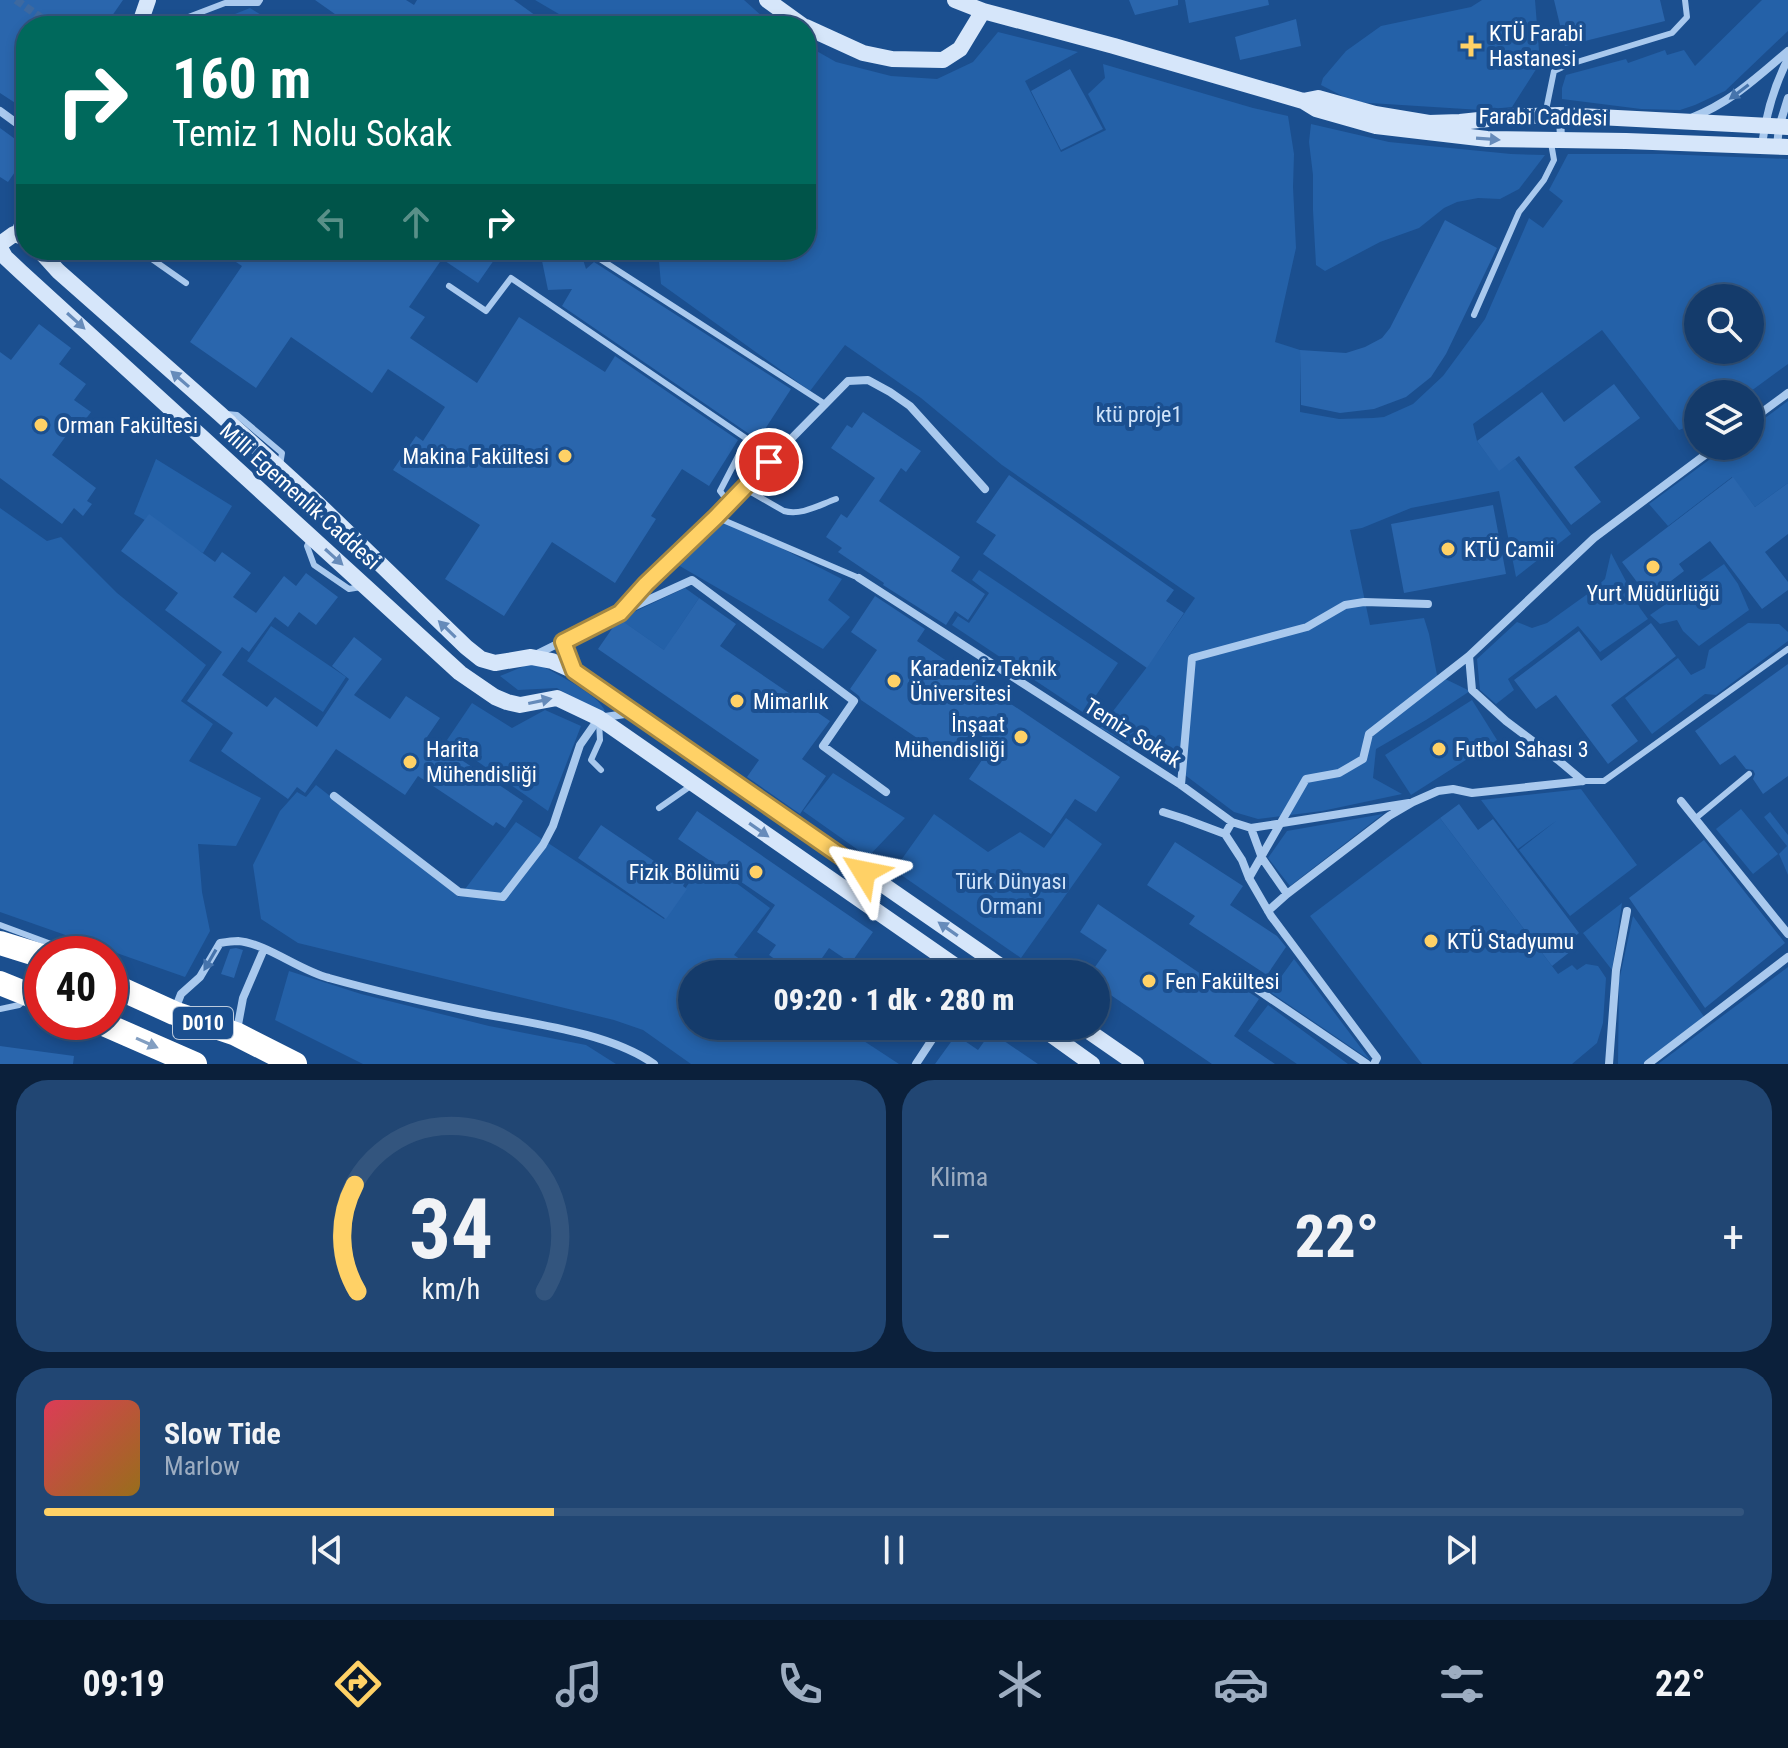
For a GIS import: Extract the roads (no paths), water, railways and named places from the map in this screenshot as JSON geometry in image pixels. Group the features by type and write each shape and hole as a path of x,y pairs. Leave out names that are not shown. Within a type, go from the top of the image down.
{"highway":[{"path":"0,943 24,950"},
{"path":"0,983 24,993"},
{"name":"D010","path":"128,991 174,1013 236,1034 295,1064"},
{"name":"D010","path":"128,1035 195,1064"}],"street":[{"path":"767,0 789,16"},
{"name":"Farabi Caddesi","path":"955,0 983,11 1303,101 1316,109 1376,126 1487,139 1776,146"},
{"path":"816,32 863,53 892,59 943,60 960,49 983,11"},
{"path":"1682,122 1738,94 1788,51"},
{"path":"1776,146 1776,82 1788,59"},
{"name":"Farabi Caddesi","path":"1303,101 1318,98 1362,111 1429,123 1545,116 1777,126"},
{"path":"1776,146 1777,126 1788,98"},
{"path":"1545,116 1555,140"},
{"path":"1527,140 1545,116"},
{"name":"Milli Egemenlik Caddesi","path":"10,241 5,257 460,673 507,702 520,705 557,698 599,718 947,960"},
{"name":"Milli Egemenlik Caddesi","path":"48,260 279,468 466,647 481,659 495,663"},
{"path":"42,290 58,271 60,260"},
{"path":"620,613 848,381 868,380 910,406 985,489"},
{"path":"1764,411 1788,393"},
{"path":"1249,878 1306,779 1339,773 1363,759 1369,734 1469,656 1594,538 1698,460"},
{"name":"Temiz Sokak","path":"859,578 1181,785 1232,822 1251,828"},
{"path":"484,689 495,663 531,657 692,580 854,701 823,746 886,792"},
{"path":"1181,785 1192,658 1307,627 1345,605 1364,602 1428,604"},
{"path":"563,642 574,671"},
{"path":"1469,656 1472,690 1506,721 1583,781"},
{"path":"531,657 552,661 574,671 992,960"},
{"path":"334,796 459,892 503,897 543,845 553,826 580,745 599,718 633,713"},
{"path":"1268,911 1389,816 1438,791 1453,789 1472,793 1583,781"},
{"path":"1681,801 1788,934"},
{"path":"1287,894 1262,858 1251,828 1413,802"},
{"path":"1163,812 1225,834 1268,911 1377,1058 1374,1064"},
{"path":"1225,834 1232,822"},
{"path":"1609,1064 1616,970 1627,911"},
{"path":"174,1013 181,994 200,977 220,943 239,941 264,949 318,975 408,999 565,1031 610,1043 654,1064"},
{"path":"236,1034 243,998 264,949"},
{"path":"1648,1064 1788,957"},
{"path":"1252,986 1367,1064"},
{"path":"916,1064 932,1040"},
{"path":"1059,1040 1092,1064"},
{"path":"1101,1040 1136,1064"}],"lane":[{"path":"191,16 225,3 258,3 260,0"},
{"path":"1545,116 1554,71 1672,33 1687,17 1685,0"},
{"path":"1474,315 1519,212 1544,180 1554,160 1555,140"},
{"path":"153,260 186,283"},
{"path":"602,260 825,404"},
{"path":"449,286 486,311 511,278 747,439 720,491 729,503"},
{"path":"744,488 791,513 836,499"},
{"name":"Temiz Sokak","path":"716,517 859,578"},
{"path":"1583,781 1604,781 1788,649"},
{"path":"599,718 600,740 591,760 601,770"},
{"path":"1696,818 1749,774"},
{"path":"659,808 693,784"},
{"path":"0,925 30,936"},
{"path":"0,1009 24,1003"}],"tunnel":[{"path":"16,0 39,16"}],"place":[{"name":"KTÜ Farabi Hastanesi","path":"1471,46"},
{"name":"Orman Fakültesi","path":"41,425"},
{"name":"Makina Fakültesi","path":"565,456"},
{"name":"KTÜ Camii","path":"1448,549"},
{"name":"Yurt Müdürlüğü","path":"1653,567"},
{"name":"Karadeniz Teknik Üniversitesi","path":"894,681"},
{"name":"Mimarlık","path":"737,701"},
{"name":"İnşaat Mühendisliği","path":"1021,737"},
{"name":"Futbol Sahası 3","path":"1439,749"},
{"name":"Harita Mühendisliği","path":"410,762"},
{"name":"Fizik Bölümü","path":"756,872"},
{"name":"KTÜ Stadyumu","path":"1431,941"},
{"name":"Fen Fakültesi","path":"1149,981"}],"park label":[{"name":"ktü proje1","path":"1139,414"},
{"name":"Türk Dünyası Ormanı","path":"1011,894"}]}
